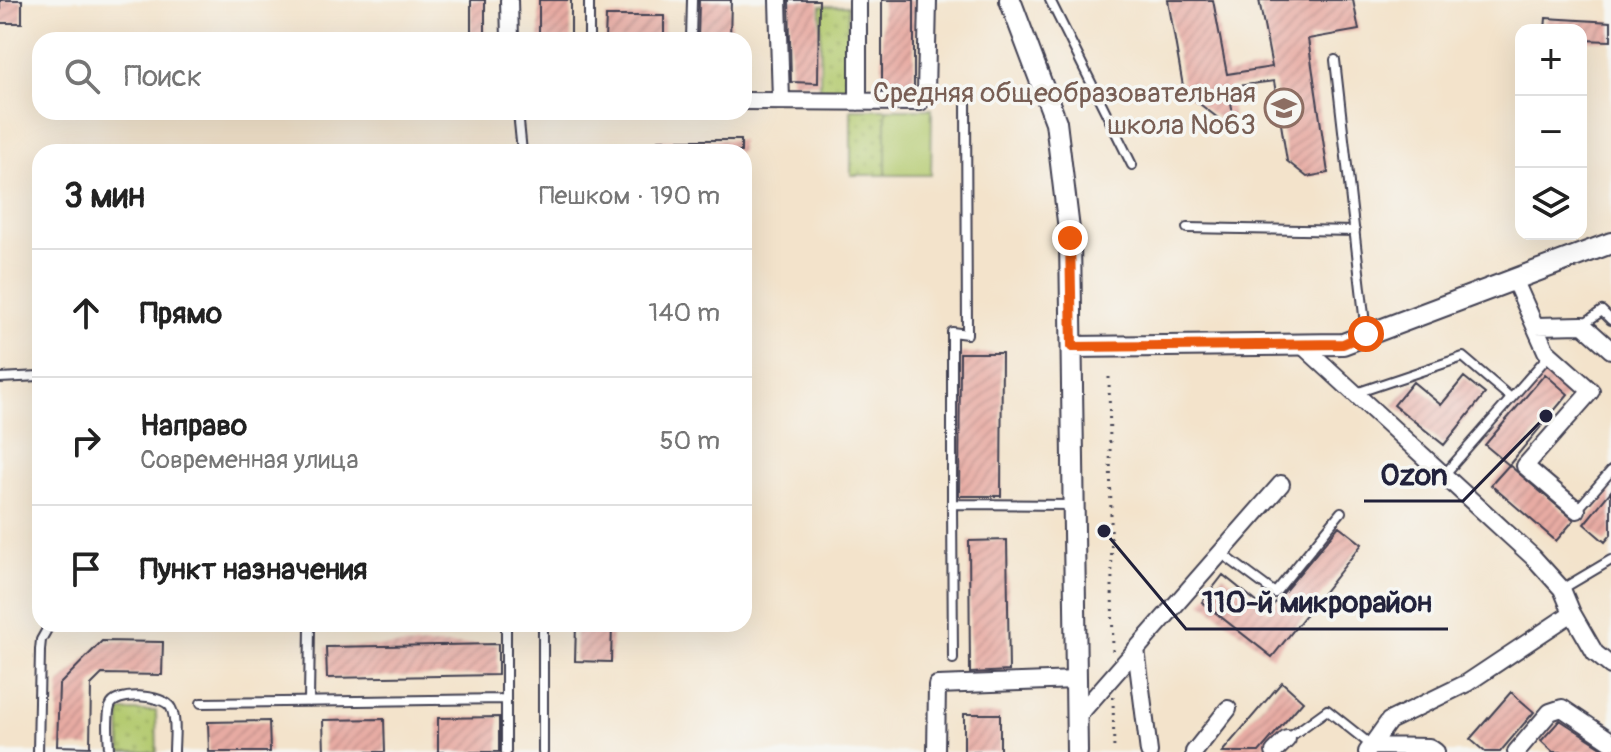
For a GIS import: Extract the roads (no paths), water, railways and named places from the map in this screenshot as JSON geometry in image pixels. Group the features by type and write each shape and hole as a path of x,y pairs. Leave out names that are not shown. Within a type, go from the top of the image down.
{"street":[{"path":"509,0 510,32"},
{"path":"778,0 781,101"},
{"path":"858,0 858,102"},
{"path":"752,101 920,102 924,99 928,0"},
{"path":"1010,0 1056,122 1070,238 1077,752"},
{"path":"1072,347 1343,344 1611,243"},
{"path":"1514,279 1550,354 1591,391 1525,466 1577,510"},
{"path":"1535,326 1583,325 1611,350"},
{"path":"1301,344 1533,557 1562,589 1595,653 1611,666"},
{"path":"1077,717 1281,484"},
{"path":"1369,749 1389,721 1467,683 1572,613"},
{"path":"1136,649 1149,752"},
{"path":"936,752 937,685 1076,680"},
{"path":"1516,752 1550,712 1562,708 1611,741"},
{"path":"1194,752 1228,709"},
{"path":"1274,752 1287,739"},
{"path":"1369,749 1429,747 1436,752"}],"lane":[{"path":"589,0 589,32"},
{"path":"691,32 692,0"},
{"path":"1050,0 1132,165"},
{"path":"1335,60 1366,334"},
{"path":"953,659 952,332 967,334 966,97"},
{"path":"519,120 521,144"},
{"path":"1187,228 1355,231"},
{"path":"1583,325 1611,305"},
{"path":"1602,311 1611,320"},
{"path":"1444,475 1550,354"},
{"path":"1355,393 1463,357 1511,398"},
{"path":"0,378 32,376"},
{"path":"1577,510 1611,471"},
{"path":"952,504 1075,505"},
{"path":"1221,552 1275,593 1341,512"},
{"path":"1562,589 1611,560"},
{"path":"38,752 40,650 46,632"},
{"path":"309,702 310,632"},
{"path":"506,632 506,752"},
{"path":"543,632 543,752"},
{"path":"109,752 110,708 114,700 121,697 159,698 170,705 174,752"},
{"path":"201,703 506,699"},
{"path":"1287,739 1327,710 1369,749"}],"place":[{"name":"Средняя общеобразовательная школа №63","path":"1284,108"},
{"name":"Ozon","path":"1546,416"},
{"name":"110-й микрорайон","path":"1104,531"}]}
